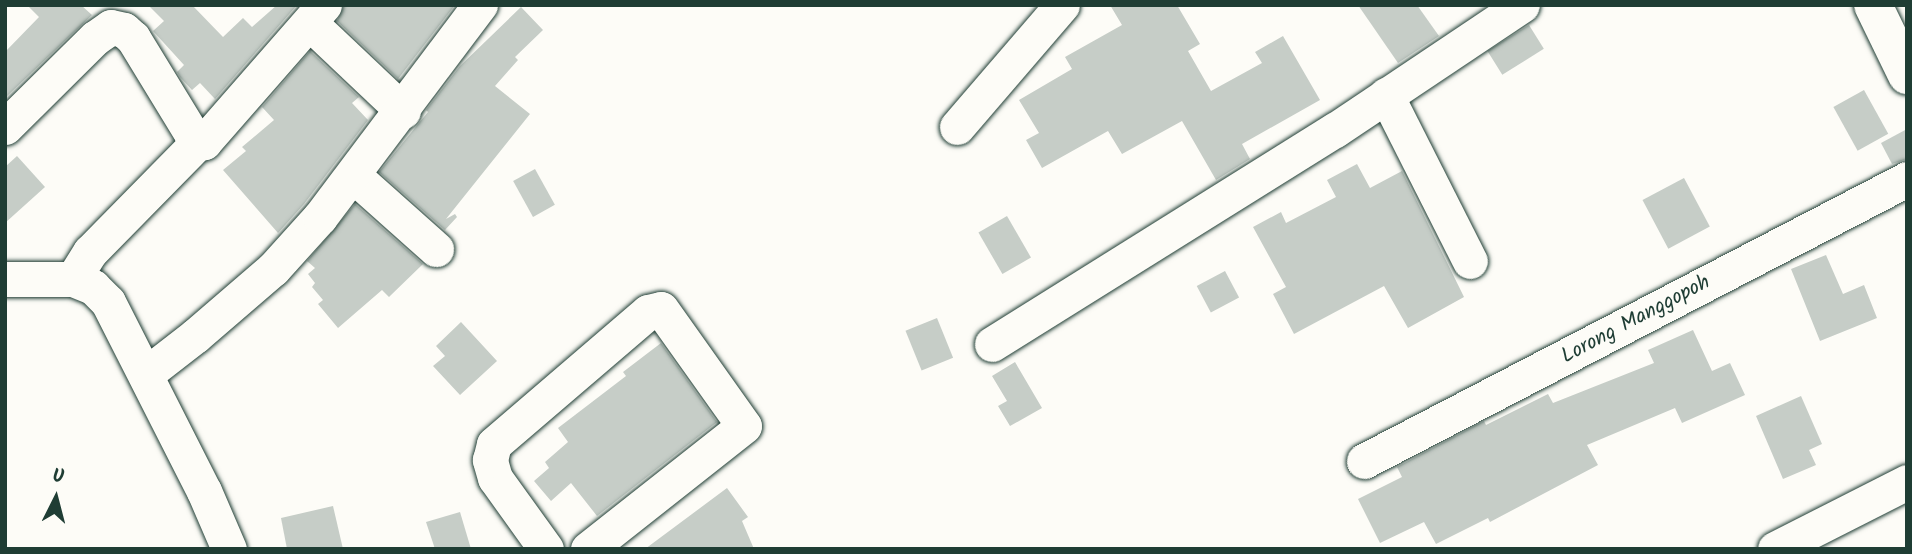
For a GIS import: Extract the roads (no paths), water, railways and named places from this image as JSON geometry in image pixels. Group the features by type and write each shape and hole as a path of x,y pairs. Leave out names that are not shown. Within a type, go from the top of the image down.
{"street":[{"path":"146,374 272,270 354,176 480,5"},
{"path":"957,127 1062,5"},
{"path":"992,344 1386,96 1522,5"},
{"path":"1873,5 1907,75"},
{"path":"73,278 90,252 199,141 210,138 317,14 403,111"},
{"path":"5,127 95,38 111,27 124,30 133,38 191,133 199,141"},
{"path":"1386,96 1470,261"},
{"path":"354,176 436,249"},
{"name":"Lorong Manggopoh","path":"1364,461 1907,179"},
{"path":"5,279 73,278 93,287 108,302 146,374 229,549"},
{"path":"546,549 495,478 490,460 494,444 648,312 661,309 744,426 589,549"},
{"path":"1775,549 1907,482"}]}
